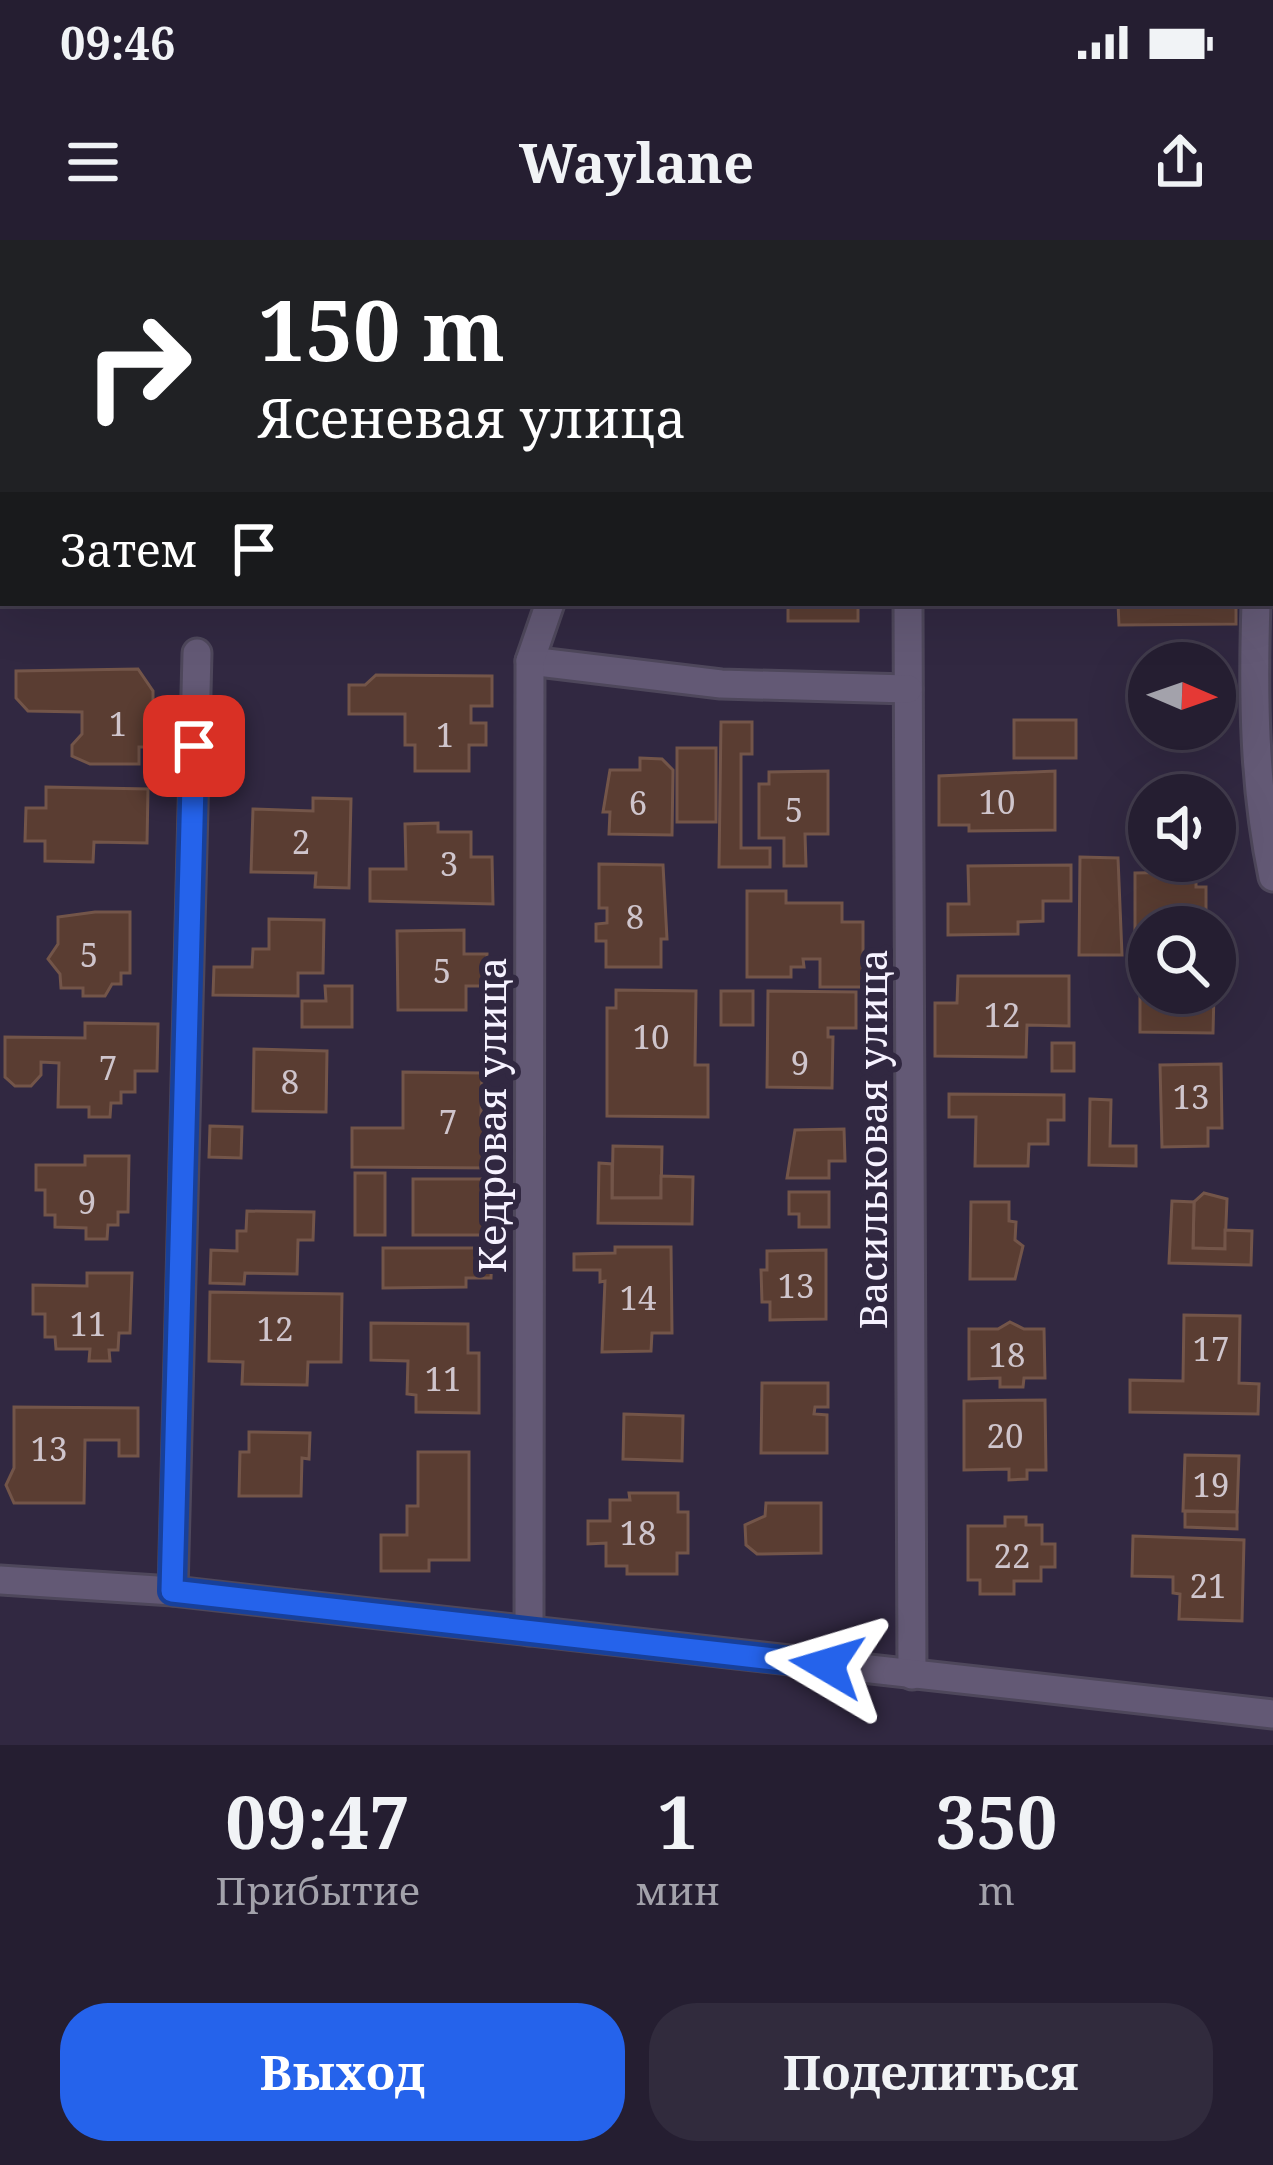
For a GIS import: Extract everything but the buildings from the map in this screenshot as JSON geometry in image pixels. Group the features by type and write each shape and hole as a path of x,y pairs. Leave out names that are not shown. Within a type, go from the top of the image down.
{"street":[{"name":"Кедровая улица","path":"529,1631 530,661 549,606"},
{"name":"Васильковая улица","path":"908,606 912,1676"},
{"path":"1256,606 1263,690 1260,816 1273,877"},
{"path":"172,1591 197,653"},
{"path":"530,661 721,684 908,689"},
{"path":"0,1580 172,1591 1273,1714"}],"route":[{"path":"194,746 172,1591 827,1665"}]}
